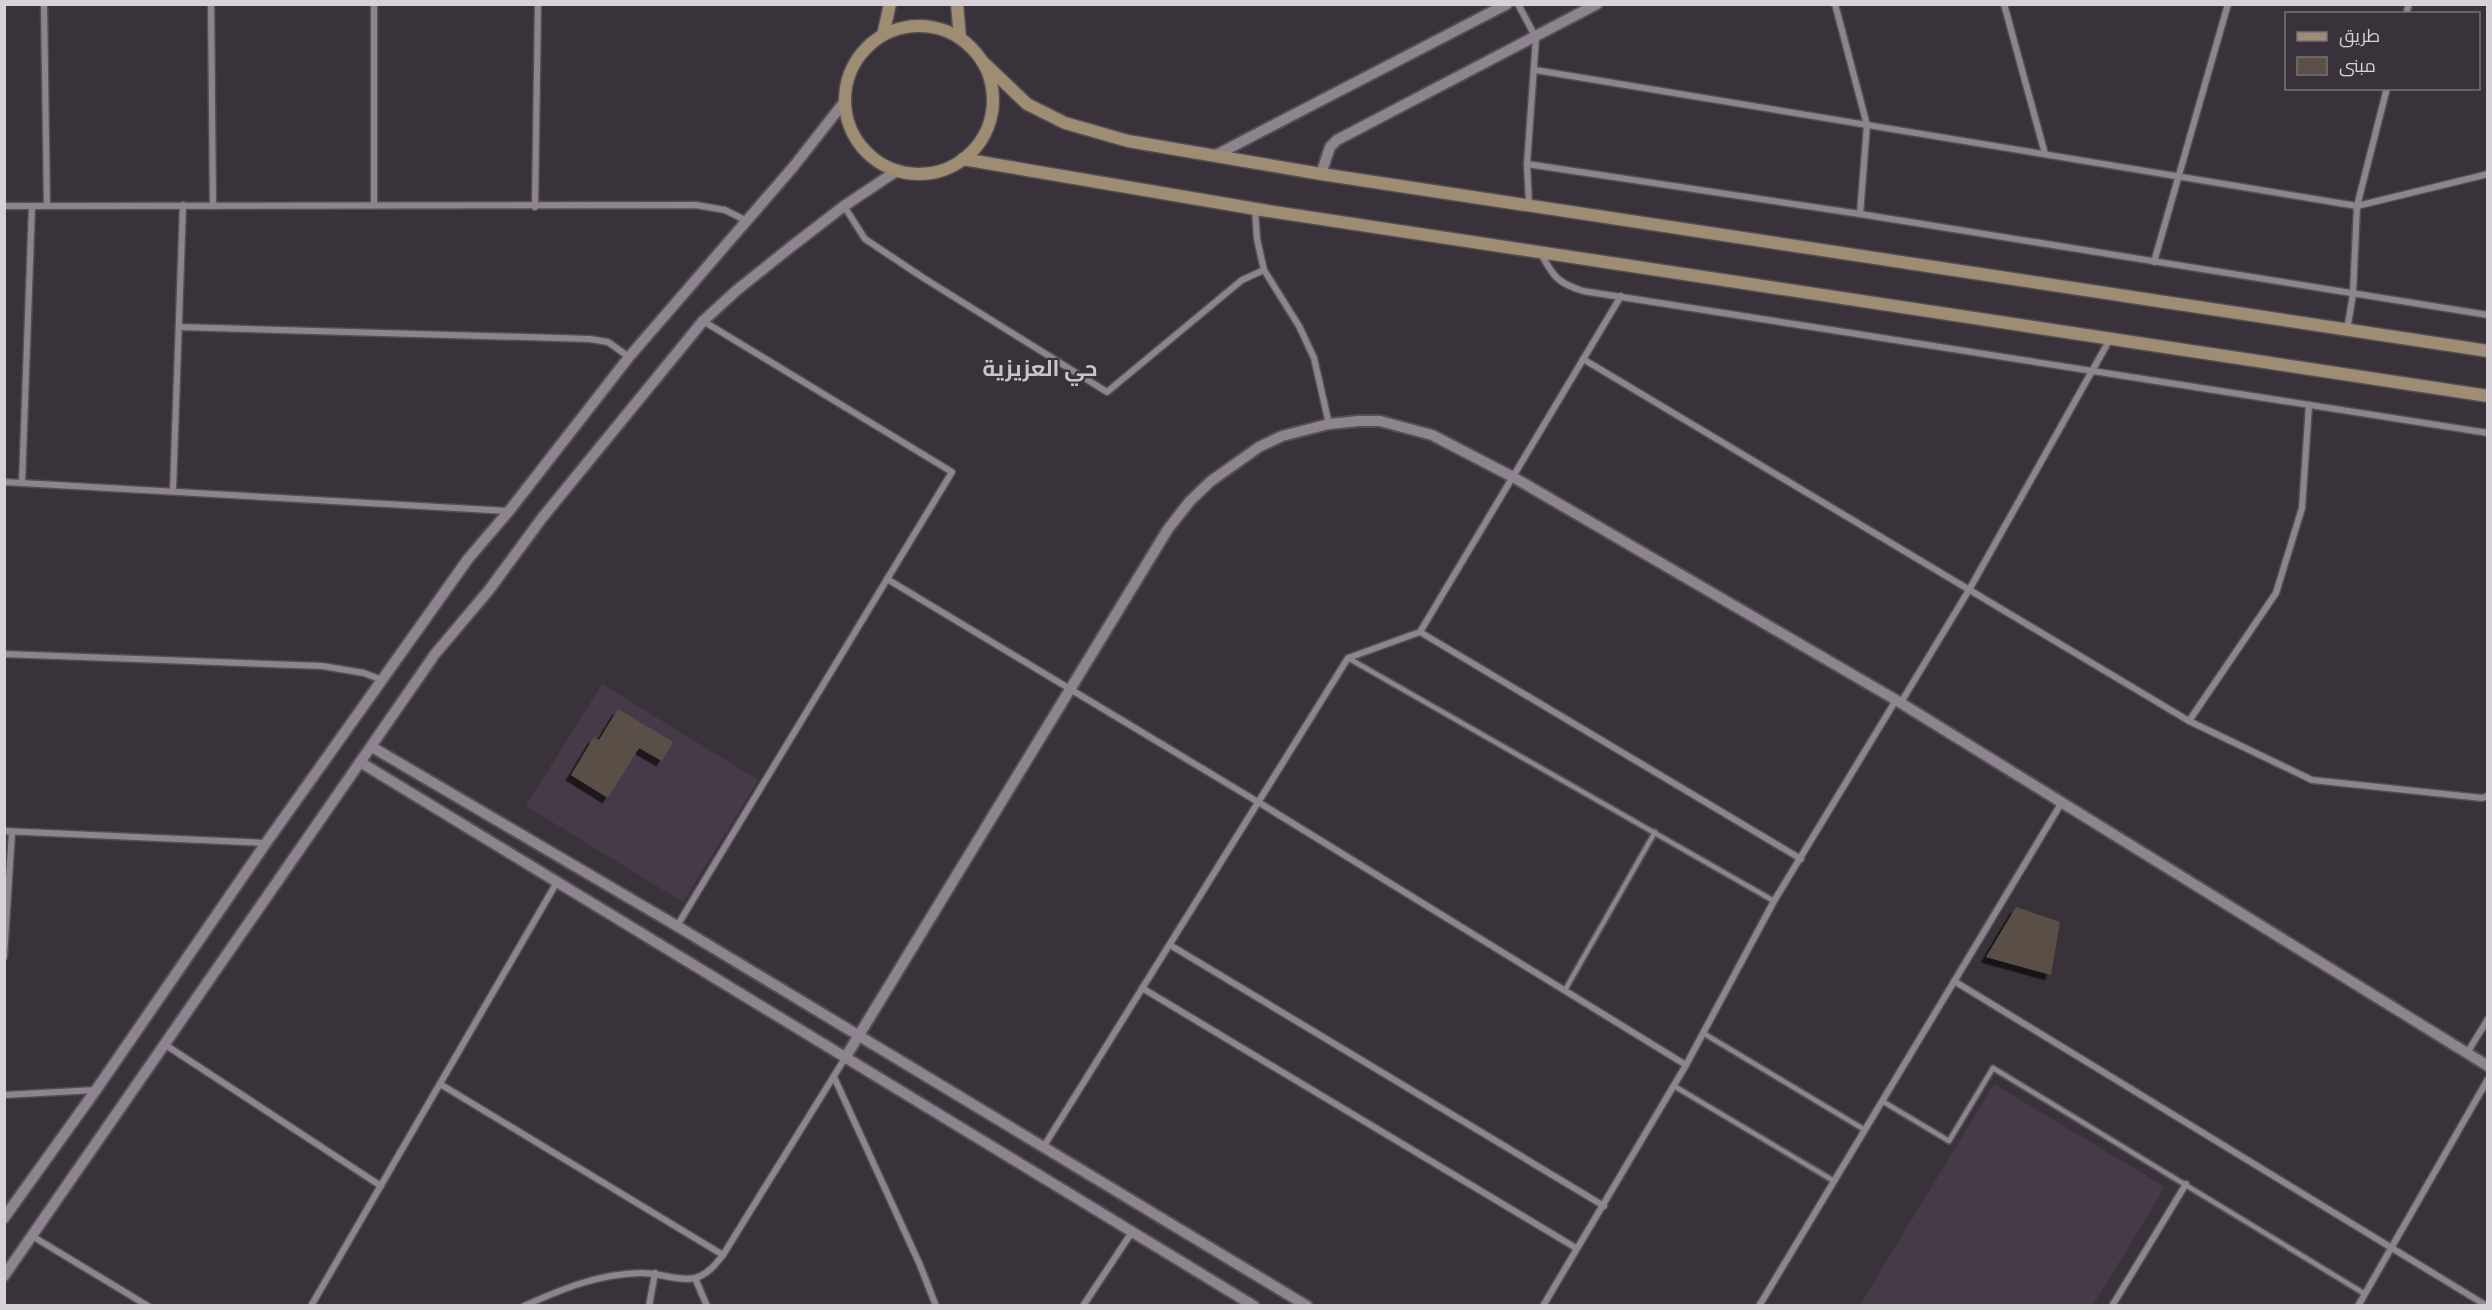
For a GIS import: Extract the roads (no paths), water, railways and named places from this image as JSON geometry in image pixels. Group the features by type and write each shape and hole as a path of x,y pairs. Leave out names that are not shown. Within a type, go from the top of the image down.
{"main road":[{"path":"883,35 890,4"},
{"path":"957,4 960,38"},
{"path":"909,26 935,28 960,38 973,48 982,61 993,91 993,107 983,136 963,159 932,172 898,170 878,160 861,144 852,131 845,101 849,75 855,63 867,47 883,35 909,26"},
{"path":"982,61 1027,104 1065,123 1128,141 1321,174 2487,351"},
{"path":"963,159 1255,209 2487,396"}],"street":[{"path":"44,4 47,206"},
{"path":"211,4 213,206"},
{"path":"374,4 374,206"},
{"path":"535,207 538,4"},
{"path":"1214,156 1507,4"},
{"path":"1518,4 1536,38 1527,164 1529,204"},
{"path":"1321,174 1330,147 1337,140 1536,38 1597,4"},
{"path":"1835,4 1868,125 1860,214"},
{"path":"2004,4 2045,154"},
{"path":"2154,262 2228,4"},
{"path":"1535,70 2357,206 2487,174"},
{"path":"2347,330 2353,294 2357,206 2386,90"},
{"path":"4,1218 468,559 509,512 629,357 794,166 845,101"},
{"path":"1527,164 1860,214 2487,315"},
{"path":"4,1276 435,654 489,590 542,518 703,321 765,267 844,206 898,170"},
{"path":"173,490 183,205"},
{"path":"4,206 696,205 725,210 747,221"},
{"path":"22,483 32,206"},
{"path":"844,206 865,239 1107,392 1242,280 1264,270"},
{"path":"1255,209 1257,240 1264,270 1299,326 1314,358 1329,424"},
{"path":"1539,252 1555,278 1565,285 1583,291 2487,433"},
{"path":"1044,1146 1348,658 1420,632 1621,296"},
{"path":"677,926 952,472 703,321"},
{"path":"179,327 590,339 608,342 629,357"},
{"path":"1544,1305 1686,1065 1774,901 1969,590 2110,339"},
{"path":"1584,359 2189,721 2312,780 2482,798 2487,796"},
{"path":"2189,721 2276,593 2302,507 2309,405"},
{"path":"525,1305 566,1287 619,1274 656,1273 695,1278 711,1269 723,1255 846,1058 1168,529 1190,501 1210,482 1259,447 1282,436 1329,424 1380,421 1404,425 1432,435 1513,477 1898,702 2487,1066"},
{"path":"4,482 173,490 509,512"},
{"path":"887,579 1258,802 1686,1065"},
{"path":"1420,632 1802,859"},
{"path":"4,654 322,666 364,673 382,680"},
{"path":"372,747 677,926 1307,1305"},
{"path":"360,762 1254,1305"},
{"path":"1759,1305 2062,802"},
{"path":"4,957 8,831 266,843"},
{"path":"311,1305 557,882"},
{"path":"1170,945 1604,1206"},
{"path":"1954,981 2487,1305"},
{"path":"1142,988 1576,1248"},
{"path":"2467,1053 2487,1019"},
{"path":"164,1044 381,1186"},
{"path":"834,1077 936,1305"},
{"path":"2358,1305 2487,1079"},
{"path":"440,1084 723,1255"},
{"path":"4,1095 96,1090"},
{"path":"2112,1305 2186,1184"},
{"path":"1083,1305 1132,1232"},
{"path":"32,1236 148,1305"},
{"path":"649,1305 656,1273"},
{"path":"695,1278 707,1305"}],"lane":[{"path":"1348,658 1774,901"},
{"path":"1565,990 1654,832"},
{"path":"1703,1033 1865,1130"},
{"path":"1882,1101 1949,1141 1993,1068 2365,1294"},
{"path":"1674,1086 1834,1180"}],"district":[{"name":"حي العزيزية","path":"1040,368"}]}
